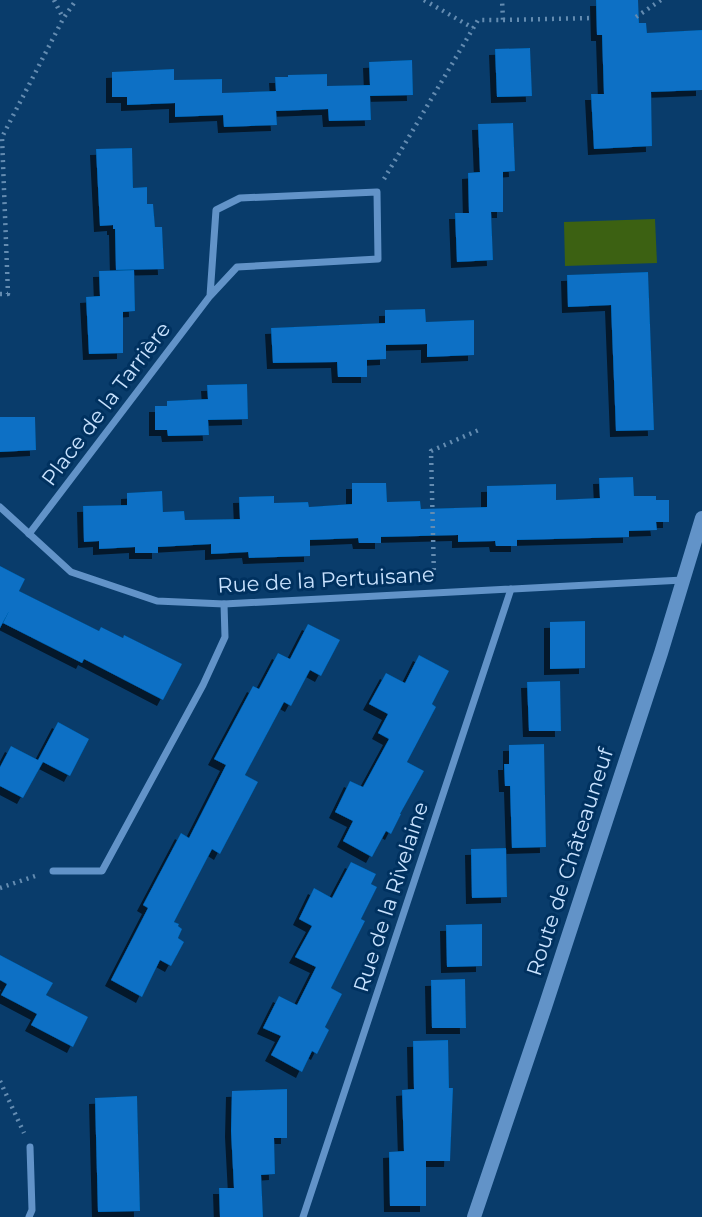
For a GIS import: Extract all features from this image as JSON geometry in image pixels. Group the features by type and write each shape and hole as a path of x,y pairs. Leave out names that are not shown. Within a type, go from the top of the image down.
{"main road":[{"name":"Route de Châteauneuf","path":"474,1217 549,994 702,518"}],"street":[{"path":"210,296 216,209 240,198 377,192"},
{"name":"Place de la Tarrière","path":"29,534 210,296 237,267 378,259 377,192"},
{"name":"Rue de la Pertuisane","path":"0,507 71,572 157,601 224,604 684,580"},
{"name":"Rue de la Rivelaine","path":"303,1217 511,589"},
{"path":"52,871 102,871 220,649 225,637 224,604"},
{"path":"29,1217 32,1210 30,1147"}],"path":[{"path":"54,0 63,19"},
{"path":"0,294 8,293 2,137 63,19 76,0"},
{"path":"424,0 473,28"},
{"path":"502,0 503,20"},
{"path":"636,17 661,0"},
{"path":"377,192 478,20 593,18"},
{"path":"435,593 431,451 481,429"},
{"path":"0,888 52,871"},
{"path":"0,1081 30,1147"}],"green space":[{"path":"655,219 657,263 565,266 564,222"}],"building":[{"path":"596,0 638,0 639,23 646,23 647,33 702,30 702,90 651,92 652,146 594,149 591,94 604,94 602,35 597,35"},
{"path":"530,48 532,96 497,97 495,49"},
{"path":"412,60 413,95 370,96 371,120 329,121 328,109 276,111 277,125 224,127 223,115 175,117 175,103 127,105 127,97 112,97 112,72 174,69 174,80 222,79 222,93 276,91 275,77 288,75 327,74 327,86 370,85 369,62"},
{"path":"513,123 515,171 503,172 503,212 491,212 493,260 457,262 455,213 469,213 468,173 480,172 478,124"},
{"path":"132,148 133,188 147,187 147,204 153,204 155,227 162,227 164,269 116,270 115,229 113,225 100,226 96,149"},
{"path":"134,270 135,311 123,312 123,353 89,354 86,297 100,296 99,271"},
{"path":"648,272 654,430 616,431 611,305 568,307 567,275"},
{"path":"425,309 426,322 474,320 474,355 427,357 427,344 386,345 386,359 367,360 367,377 338,377 337,362 273,363 271,328 385,323 385,310"},
{"path":"247,384 248,419 208,420 209,435 168,436 167,430 155,430 155,406 167,406 167,401 208,399 207,385"},
{"path":"0,417 35,417 36,450 0,452"},
{"path":"633,477 634,496 656,496 656,500 669,500 669,522 656,522 657,530 629,531 629,537 517,540 517,546 496,546 495,541 458,542 458,535 381,537 381,543 359,543 358,538 310,540 310,556 249,558 248,552 211,554 211,544 158,547 158,553 135,553 135,547 99,549 99,541 84,542 83,506 127,505 127,493 162,491 163,512 184,511 185,520 240,519 239,497 274,496 274,503 308,502 309,507 352,504 352,483 386,483 387,502 420,501 421,509 487,507 487,486 556,484 556,500 600,498 599,478"},
{"path":"0,566 25,579 19,591 99,631 101,627 123,638 124,635 182,664 163,700 84,659 82,663 3,623 9,611 0,628"},
{"path":"585,621 585,668 550,669 550,622"},
{"path":"308,624 340,640 321,676 310,670 291,706 284,702 245,775 258,782 220,854 212,849 174,922 182,929 178,938 184,942 171,966 160,960 142,997 111,980 148,908 143,905 181,833 189,838 226,765 214,759 253,686 259,689 278,653 290,659"},
{"path":"419,655 449,671 432,704 436,707 407,762 424,771 391,834 386,831 372,857 343,841 353,821 335,812 350,781 363,787 389,739 378,733 388,714 369,704 386,673 405,683"},
{"path":"560,681 561,731 529,731 527,682"},
{"path":"58,722 89,739 70,776 43,762 23,798 0,786 0,767 11,746 38,760"},
{"path":"544,744 546,847 512,848 510,786 505,786 504,764 509,764 509,745"},
{"path":"506,848 507,897 472,898 471,849"},
{"path":"351,862 376,874 371,884 377,887 361,919 365,921 331,988 342,994 325,1027 329,1030 317,1054 312,1051 302,1072 271,1055 281,1036 263,1028 279,996 297,1005 316,967 295,957 312,926 299,919 314,888 332,898"},
{"path":"482,924 482,966 447,967 446,925"},
{"path":"0,955 53,983 46,995 88,1017 73,1047 31,1025 37,1014 1,995 7,984 0,980"},
{"path":"465,979 466,1028 432,1028 431,980"},
{"path":"448,1040 449,1088 453,1088 450,1161 426,1161 426,1206 390,1206 389,1152 404,1151 402,1090 414,1089 413,1041"},
{"path":"287,1089 287,1138 274,1138 275,1174 261,1175 263,1217 220,1217 219,1188 234,1188 232,1091"},
{"path":"137,1096 140,1211 98,1212 95,1098"}]}
